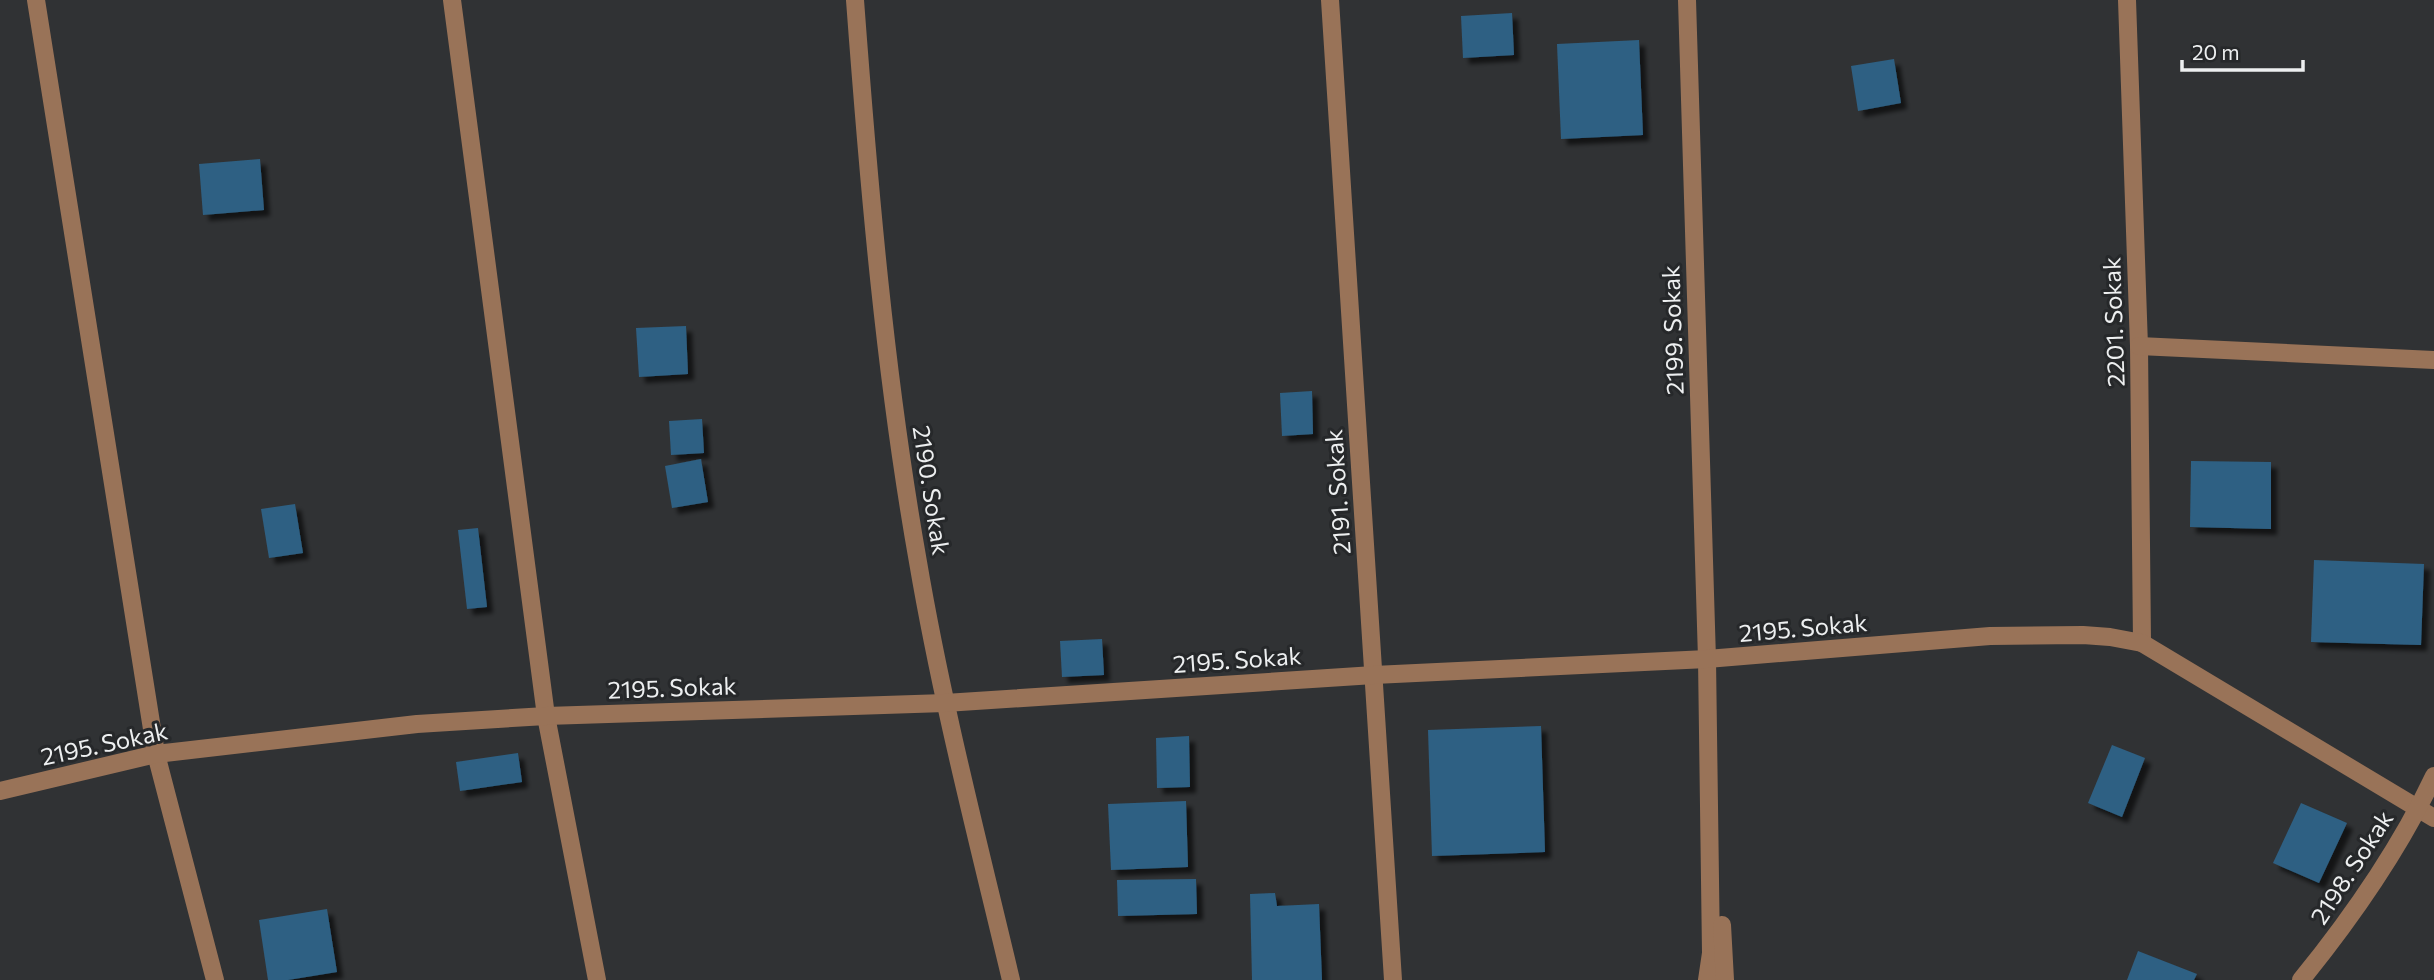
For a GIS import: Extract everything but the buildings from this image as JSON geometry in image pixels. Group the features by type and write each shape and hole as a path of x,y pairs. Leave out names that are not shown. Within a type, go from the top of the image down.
{"street":[{"path":"36,0 156,754 215,980"},
{"path":"452,0 546,716 597,980"},
{"name":"2190. Sokak","path":"855,0 874,235 895,417 918,562 945,703 1011,980"},
{"name":"2191. Sokak","path":"1331,0 1393,980"},
{"name":"2199. Sokak","path":"1687,0 1707,659 1710,953 1707,980"},
{"name":"2201. Sokak","path":"2127,0 2139,346 2142,643"},
{"path":"2139,346 2434,360"},
{"name":"2195. Sokak","path":"0,791 156,754 416,724 546,716 945,703 1374,675 1707,659 1990,636 2083,635 2142,643 2426,813"},
{"name":"2199. Sokak","path":"1707,659 1725,980"},
{"name":"2198. Sokak","path":"2301,980 2337,936 2426,813 2434,776"}]}
